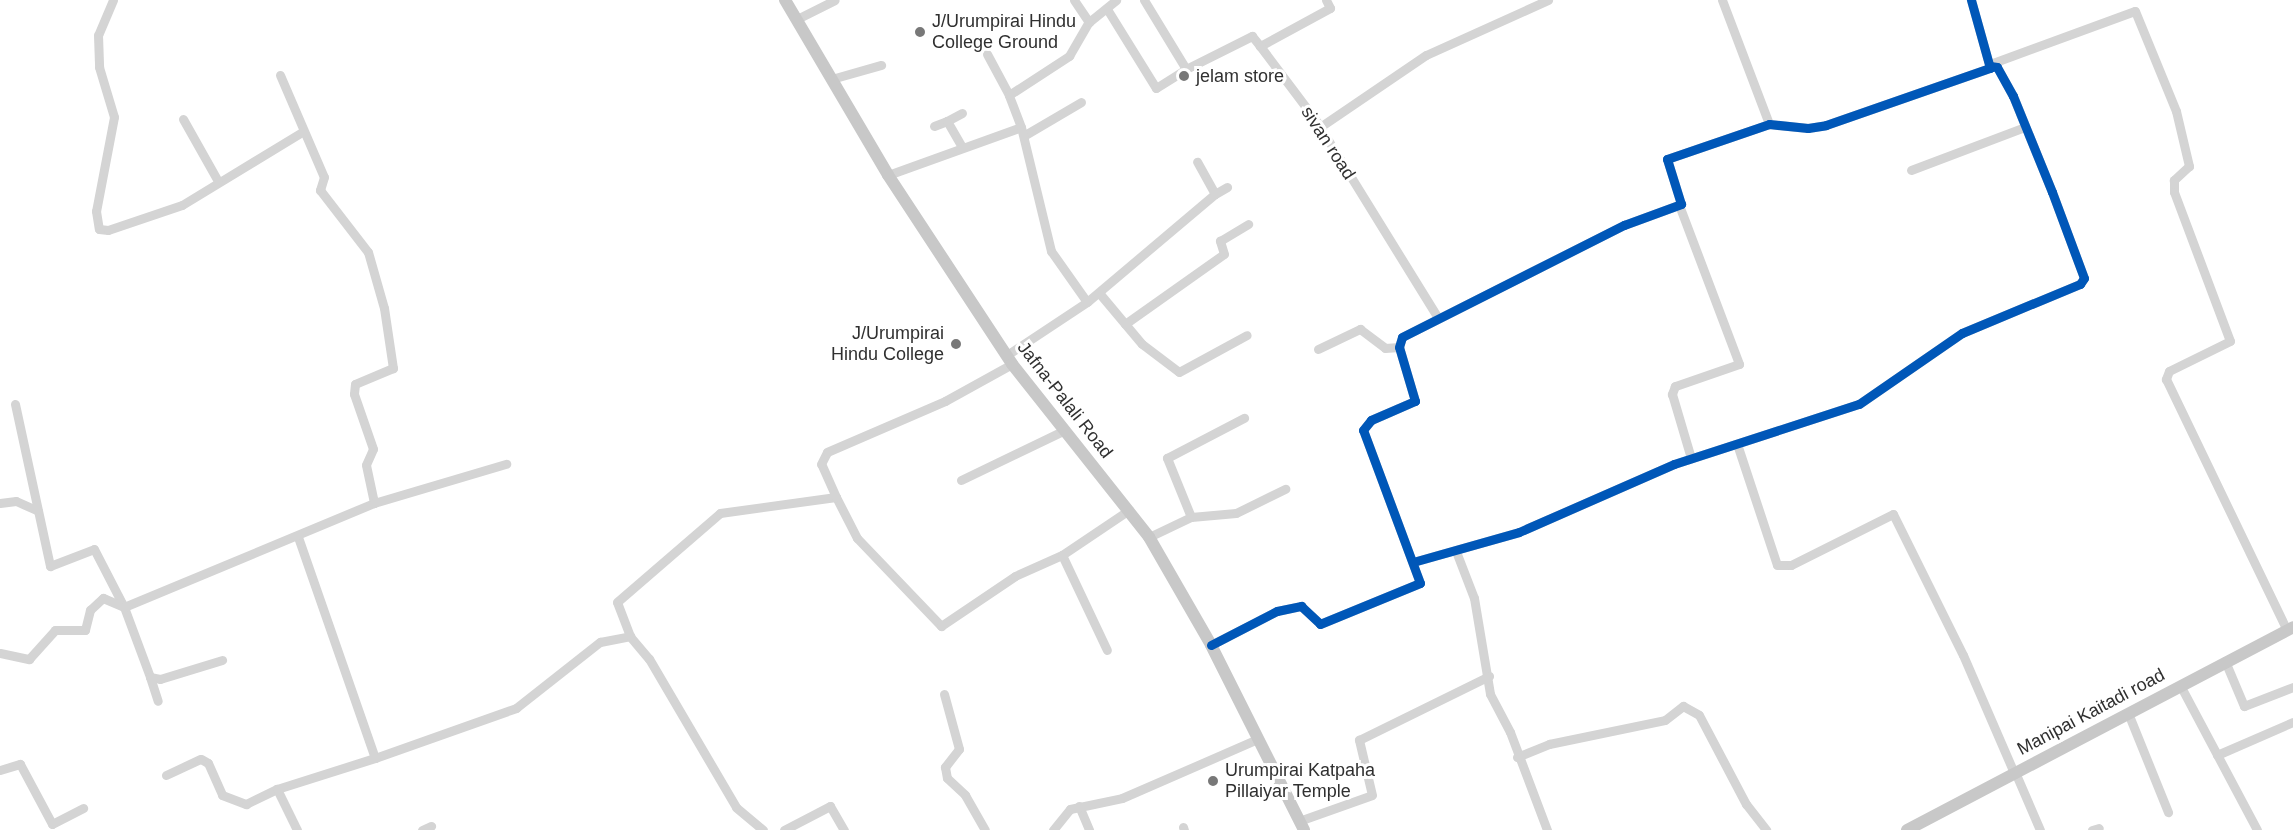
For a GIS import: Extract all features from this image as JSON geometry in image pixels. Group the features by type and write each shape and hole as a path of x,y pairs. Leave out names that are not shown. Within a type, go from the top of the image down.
{"main road":[{"name":"Jafna-Palali Road","path":"785,0 835,78 888,175 1010,360 1149,537 1212,645 1301,826"},
{"name":"Manipai Kaitadi road","path":"1907,830 2290,628"}],"street":[{"path":"113,0 98,35 99,67 114,117 96,211 99,228 108,230 182,205 302,132"},
{"path":"797,19 835,0"},
{"path":"1074,0 1089,22"},
{"path":"1009,95 1069,56 1089,22 1116,0"},
{"path":"1144,0 1186,69"},
{"path":"1107,9 1156,88 1186,69 1252,36 1260,46 1330,8 1326,0"},
{"path":"1320,127 1426,55 1548,0"},
{"path":"1722,0 1769,124"},
{"path":"1971,0 1990,65"},
{"path":"1691,458 1672,394 1675,386 1739,364 1679,205 1667,159 1769,124 1808,128 1826,125 2135,11 2176,111 2189,166 2174,180 2174,192 2230,341 2169,371 2166,379 2290,628"},
{"name":"sivan road","path":"1260,46 1320,127 1437,318"},
{"path":"987,54 1009,95 1023,131 1051,251 1087,302"},
{"path":"835,78 880,65"},
{"path":"1413,562 1457,554 1519,532 1691,458 1859,404 1962,333 2080,284 2084,278 2073,243 2025,127 1997,67 1990,65"},
{"path":"280,75 302,132 324,177 320,190 368,252 394,356 390,372 355,384 354,394 373,449 366,465 375,502"},
{"path":"888,175 962,147 1023,131 1082,102"},
{"path":"934,126 962,113"},
{"path":"183,119 218,181"},
{"path":"947,121 962,147"},
{"path":"1911,170 2025,127"},
{"path":"1197,162 1215,194"},
{"path":"1129,510 1062,555 1015,576 941,626 857,538 821,464 827,452 945,401 1010,360 1100,294 1215,194 1227,187"},
{"path":"1212,645 1277,611 1300,606 1320,624 1338,620 1420,583 1363,430 1371,420 1414,401 1399,347 1402,337 1624,225 1679,205"},
{"path":"1125,324 1224,254 1220,241 1248,224"},
{"path":"1100,294 1125,324 1179,372 1247,335"},
{"path":"1318,349 1360,329 1385,348 1399,347"},
{"path":"15,404 50,566 94,549 124,607 158,701"},
{"path":"1191,517 1167,458 1244,418"},
{"path":"961,480 1065,430"},
{"path":"1737,444 1777,565 1791,565 1893,514 1963,655 2040,830"},
{"path":"0,654 29,659 55,630 85,630 90,610 103,598 124,607 298,537 375,502 506,464"},
{"path":"1149,537 1191,517 1236,513 1285,489"},
{"path":"763,830 736,807 648,659 630,636 617,602 720,513 836,497"},
{"path":"0,502 16,501 38,511"},
{"path":"298,537 375,758"},
{"path":"1457,554 1474,597 1489,676 1490,694 1510,732 1517,757 1547,830"},
{"path":"1062,555 1107,650"},
{"path":"166,775 201,759 208,763 222,795 246,804 277,789 375,758 516,708 600,642 630,636"},
{"path":"150,677 160,679 222,660"},
{"path":"2225,661 2244,706 2293,687"},
{"path":"1301,826 1372,795 1359,740 1489,676"},
{"path":"2180,685 2257,830"},
{"path":"944,694 959,749 945,767 947,778 965,795 985,830"},
{"path":"1517,757 1549,744 1665,720 1683,706 1699,715 1746,804 1767,830"},
{"path":"2128,713 2168,812"},
{"path":"2217,755 2293,722"},
{"path":"1053,830 1070,809 1122,798 1258,739"},
{"path":"0,770 20,764 52,824 83,808"},
{"path":"277,789 297,830"},
{"path":"784,830 830,806 844,830"},
{"path":"1079,807 1089,830"}],"cycle path":[{"path":"1211,645 1277,611 1301,606 1320,624 1420,583 1363,430 1371,420 1415,401 1399,347 1402,337 1624,225 1681,204 1667,159 1769,124 1808,128 1826,125 1990,68 1971,0"},
{"path":"1413,562 1519,532 1674,464 1859,404 1962,333 2080,284 2084,278 2013,96 1997,67 1990,66"}],"place":[{"name":"J/Urumpirai Hindu College Ground","path":"920,32"},
{"name":"jelam store","path":"1184,76"},
{"name":"J/Urumpirai Hindu College","path":"956,344"},
{"name":"Urumpirai Katpaha Pillaiyar Temple","path":"1213,781"}]}
